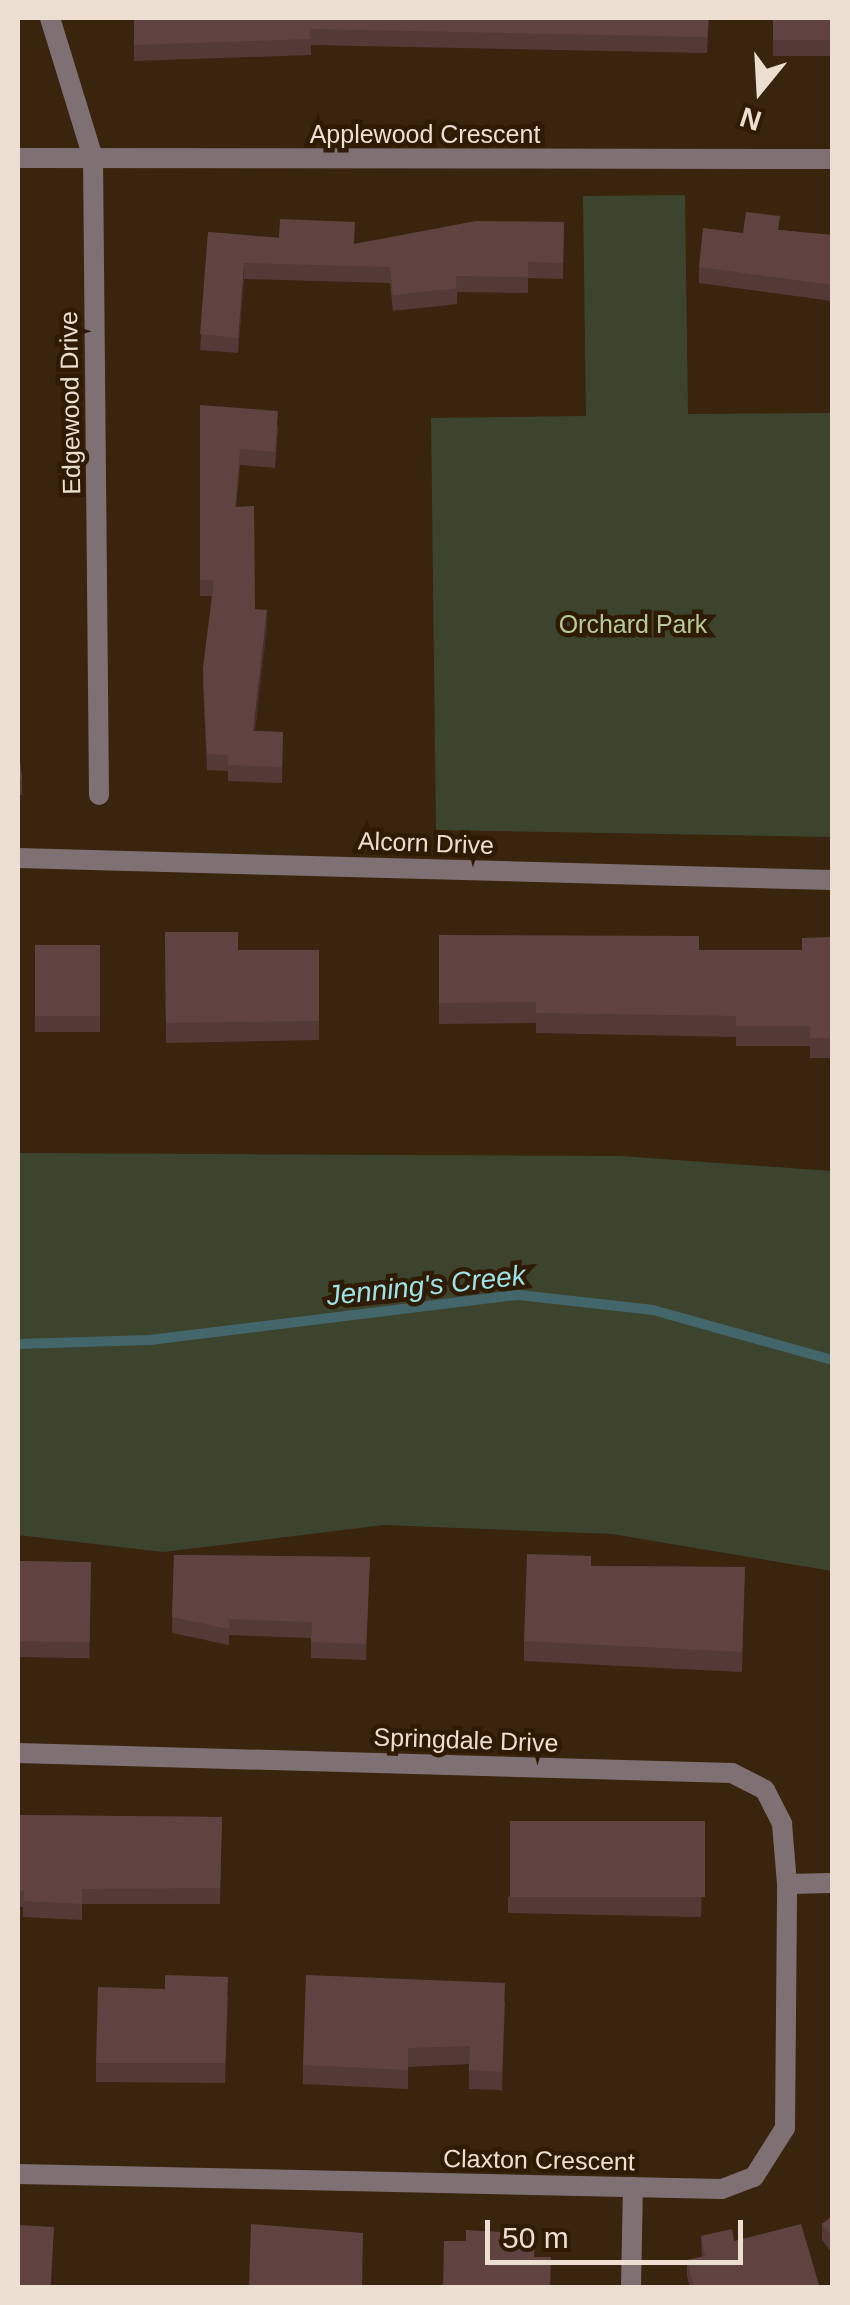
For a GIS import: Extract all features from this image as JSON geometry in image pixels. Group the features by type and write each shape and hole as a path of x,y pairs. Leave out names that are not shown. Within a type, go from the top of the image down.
{"street":[{"name":"Edgewood Drive","path":"50,18 93,158 99,795"},
{"name":"Applewood Crescent","path":"18,158 832,159"},
{"name":"Alcorn Drive","path":"18,858 832,880"},
{"name":"Springdale Drive","path":"18,1753 732,1772 764,1790 782,1824 787,1884"},
{"path":"787,1884 832,1884"},
{"name":"Claxton Crescent","path":"18,2174 722,2189 754,2176 774,2155 785,2128 787,1884"},
{"path":"631,2288 633,2187"}],"green space":[{"name":"Orchard Park","path":"685,195 688,414 832,413 832,837 436,830 431,418 586,416 583,196"},
{"path":"18,1153 620,1156 832,1171 832,1571 612,1534 384,1525 163,1552 18,1535"}],"building":[{"path":"134,18 708,18 707,37 310,29 311,39 134,45"},
{"path":"773,18 832,18 832,40 773,40"},
{"path":"746,212 780,216 778,230 832,235 832,285 699,267 703,228 743,233"},
{"path":"280,219 355,222 354,244 476,221 564,222 563,263 528,262 528,277 456,276 457,288 393,295 390,267 244,263 238,338 200,334 208,232 279,238"},
{"path":"200,405 278,411 275,452 240,449 235,507 254,506 255,609 267,610 253,731 283,732 282,767 228,765 228,755 207,754 203,668 214,580 200,580"},
{"path":"18,742 22,779 18,780"},
{"path":"165,932 238,932 238,950 319,950 319,1021 166,1023"},
{"path":"439,935 699,936 699,950 802,950 802,938 832,937 832,1038 810,1038 810,1026 736,1026 736,1016 536,1013 536,1002 439,1003"},
{"path":"35,945 100,945 100,1016 35,1016"},
{"path":"527,1554 591,1556 591,1566 745,1567 742,1652 524,1641"},
{"path":"174,1555 370,1557 366,1644 311,1642 312,1622 229,1619 229,1629 172,1617"},
{"path":"18,1561 91,1562 90,1642 18,1641"},
{"path":"18,1815 222,1817 220,1888 82,1889 82,1904 23,1901 24,1891 18,1891"},
{"path":"510,1821 705,1821 705,1897 510,1897"},
{"path":"165,1975 228,1977 225,2063 96,2063 98,1987 165,1989"},
{"path":"306,1975 505,1983 502,2072 469,2070 470,2046 408,2048 408,2070 303,2065"},
{"path":"832,2216 832,2237 822,2224"},
{"path":"251,2224 363,2233 362,2288 249,2288"},
{"path":"801,2224 820,2288 694,2288 687,2260 705,2256 701,2236 732,2229 734,2241"},
{"path":"18,2225 54,2227 51,2288 18,2288"},
{"path":"466,2230 535,2234 534,2257 551,2257 550,2288 443,2288 444,2241 466,2241"}],"waterway":[{"name":"Jenning's Creek","path":"18,1344 150,1340 519,1295 653,1310 832,1360"}]}
